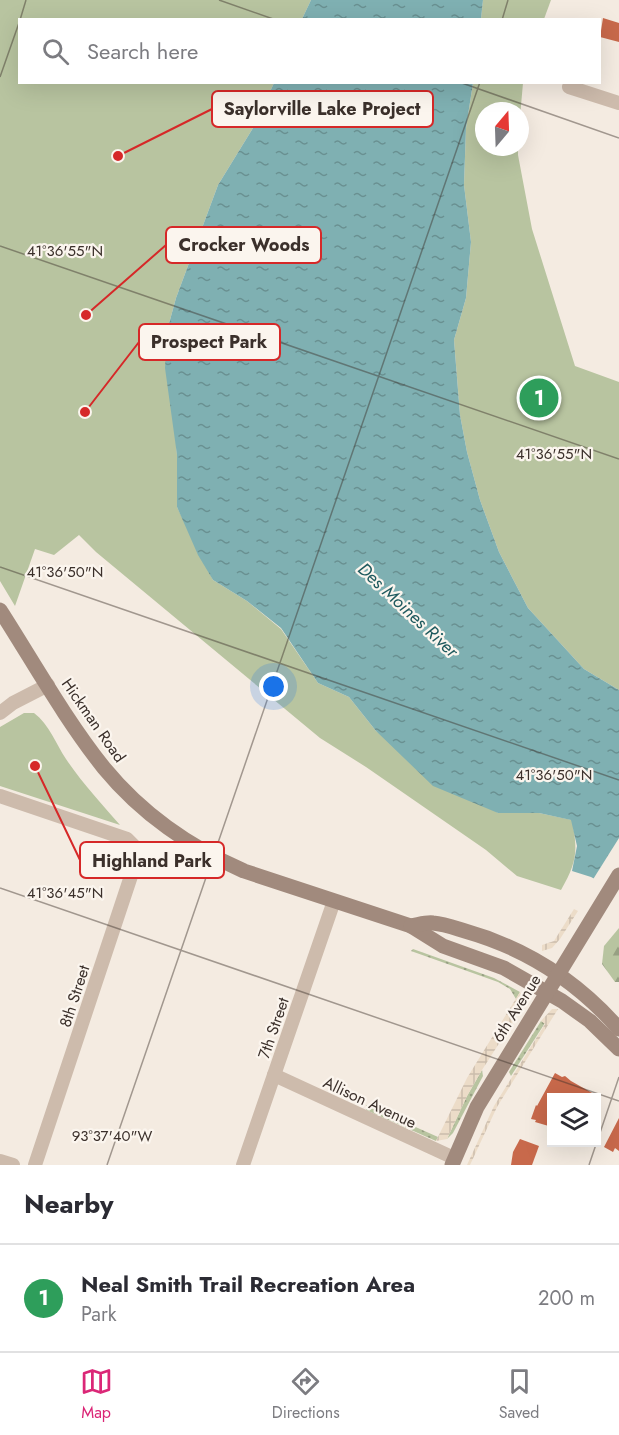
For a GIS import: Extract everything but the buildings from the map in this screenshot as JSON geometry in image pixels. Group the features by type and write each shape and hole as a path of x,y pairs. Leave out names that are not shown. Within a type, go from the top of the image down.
{"main road":[{"name":"Hickman Road","path":"0,610 105,769 147,812 189,842 217,859 244,871 411,926 443,946 504,968 547,992 590,1021 619,1048"},
{"name":"6th Avenue","path":"453,1162 477,1107 619,874"},
{"name":"Hickman Road","path":"411,926 432,923 493,939 534,959 558,974 601,1010 619,1029"}],"street":[{"path":"568,87 619,103"},
{"path":"0,713 48,685"},
{"name":"8th Street","path":"0,796 128,839 136,848 137,858 35,1165"},
{"name":"7th Street","path":"243,1165 334,901"},
{"name":"Allison Avenue","path":"274,1076 453,1162"},
{"path":"0,1161 12,1165"}],"green space":[{"path":"0,0 311,0 302,18 18,18 18,84 274,84 253,128 218,185 176,298 167,331 177,455 177,507 213,580 247,601 281,629 318,683 349,697 376,731 498,813 539,813 572,820 575,856 561,890 517,876 486,850 320,738 96,552 79,535 54,555 35,549 15,606 0,581"},
{"path":"483,0 551,0 544,18 481,18"},
{"path":"473,84 523,84 521,102 475,102 475,156 518,156 532,229 575,366 619,382 619,690 584,669 528,608 499,552 480,500 460,415 454,340 466,298 471,242 464,185 466,128"},
{"path":"24,713 34,713 44,723 72,768 120,825 0,786 0,727"},
{"path":"619,928 619,982 615,982 602,964 604,946"},
{"path":"413,949 494,978 520,992 516,999 510,989 498,982 411,951"},
{"path":"541,1021 545,1023 511,1076 509,1072"},
{"path":"482,1070 483,1076 453,1133 447,1139 467,1096"},
{"path":"366,1105 438,1137 436,1141 366,1110"}],"shaded area":[{"path":"574,909 578,911 560,939 552,948 542,951 542,945 554,941"},
{"path":"520,992 524,1000 524,1010 521,1009 482,1070 447,1139 436,1141 467,1078"},
{"path":"552,1009 558,1009 497,1107 470,1165 467,1165 494,1106 545,1024 541,1021"}],"water":[{"path":"311,0 483,0 481,18 302,18"},
{"name":"Des Moines River","path":"274,84 473,84 466,128 464,185 471,242 466,298 454,340 460,415 480,500 499,552 528,608 584,669 619,690 619,892 591,877 572,871 577,846 571,820 539,813 498,813 433,786 376,731 349,697 318,683 281,628 247,601 213,580 198,555 177,507 177,455 165,368 167,331 176,298 218,185 253,128"}],"pier":[{"path":"619,838 619,895 592,881"}],"place":[{"name":"Saylorville Lake Project","path":"118,156"},
{"name":"Crocker Woods","path":"86,315"},
{"name":"Neal Smith Trail Recreation Area","path":"539,398"},
{"name":"Prospect Park","path":"85,412"},
{"name":"Highland Park","path":"35,766"}]}
